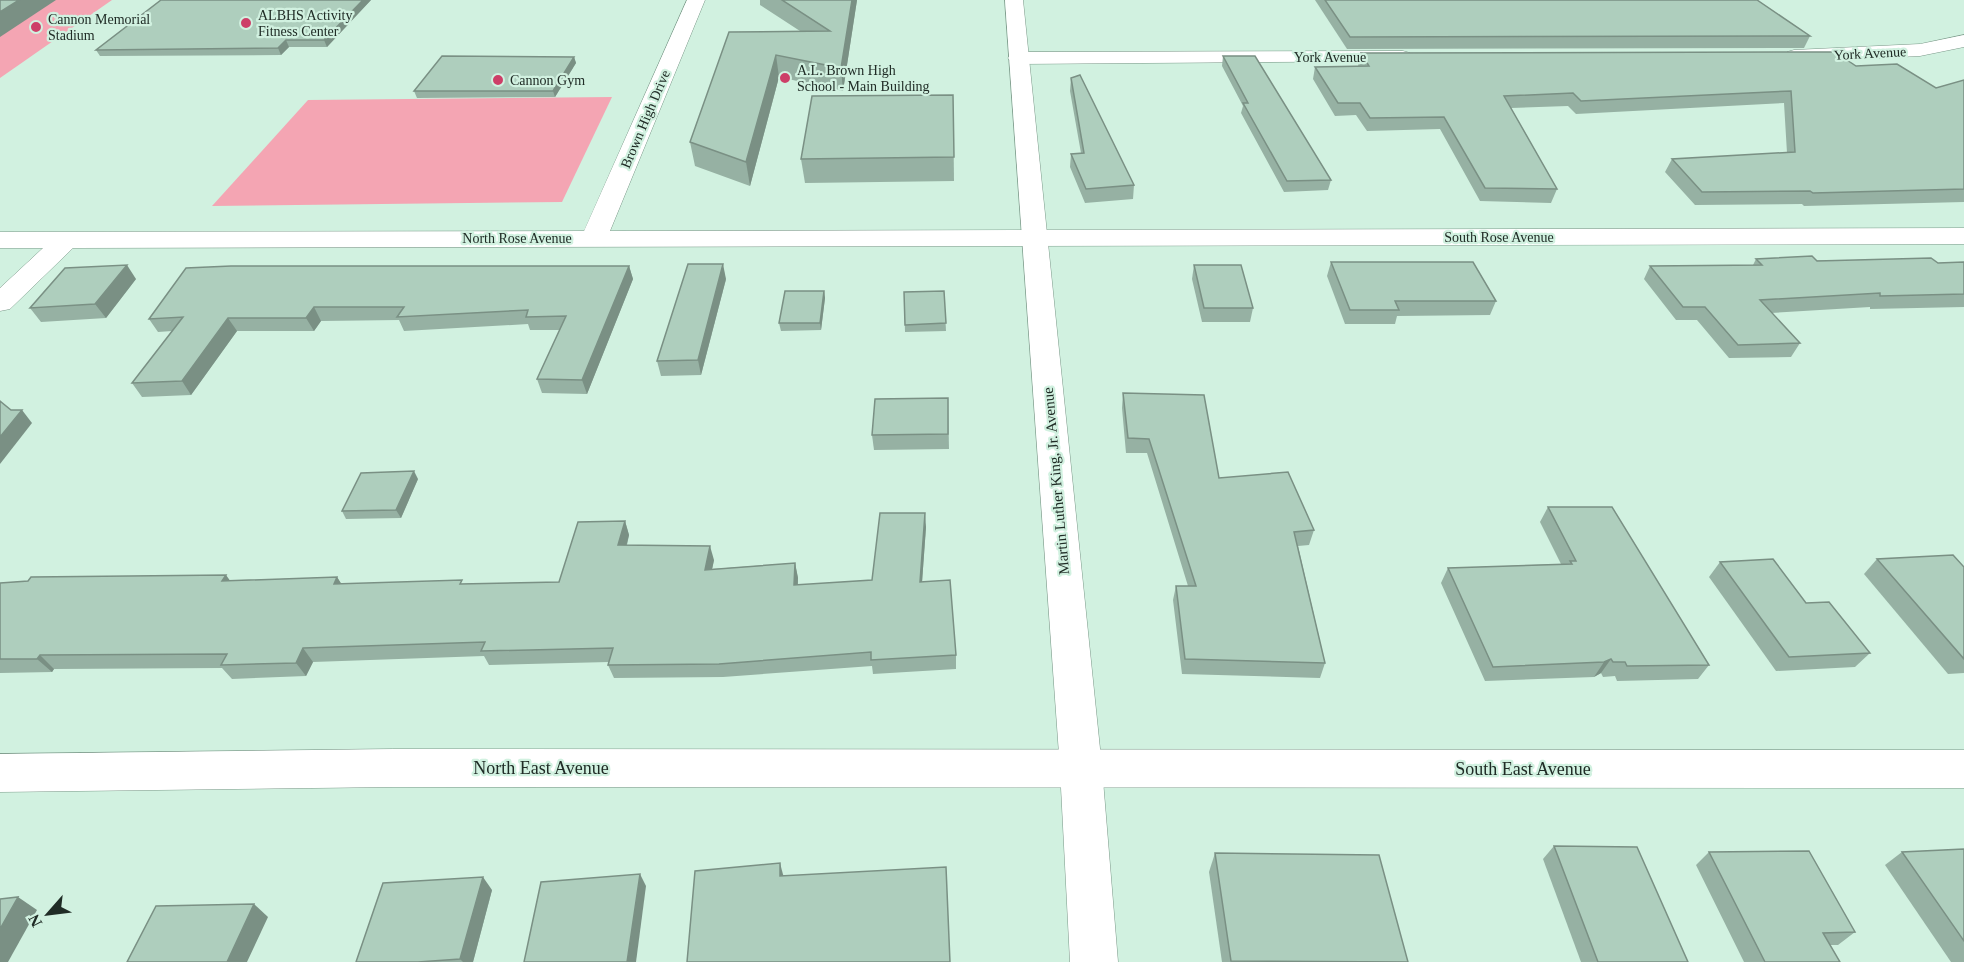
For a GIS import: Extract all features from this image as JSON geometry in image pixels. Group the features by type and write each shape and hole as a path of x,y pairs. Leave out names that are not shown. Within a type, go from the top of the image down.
{"street":[{"name":"Brown High Drive","path":"594,238 696,0"},
{"name":"Martin Luther King, Jr. Avenue","path":"1014,0 1081,768 1094,962"},
{"name":"York Avenue","path":"1773,56 1843,56 1920,50 1964,41"},
{"name":"York Avenue","path":"1018,58 1420,57"},
{"name":"North Rose Avenue","path":"0,240 1034,237"},
{"name":"South Rose Avenue","path":"1034,237 1964,237"},
{"path":"0,303 66,240"},
{"name":"North East Avenue","path":"0,773 393,768 1081,768"},
{"name":"South East Avenue","path":"1081,768 1964,769"}],"shaded area":[{"name":"Cannon Memorial Stadium","path":"0,0 112,0 0,78"},
{"path":"612,97 562,202 212,206 308,100"}],"building":[{"path":"0,0 19,0 0,12"},
{"name":"ALBHS Activity Fitness Center","path":"161,0 363,0 324,40 286,40 278,48 96,50"},
{"path":"782,0 852,0 841,68 776,55 746,162 690,142 729,32 830,31"},
{"path":"1325,0 1757,0 1810,36 1350,37"},
{"path":"1835,52 1856,66 1897,64 1936,88 1964,80 1964,189 1813,193 1810,191 1702,192 1672,159 1795,152 1791,91 1581,101 1573,93 1504,96 1557,189 1485,188 1444,117 1370,118 1360,103 1338,103 1315,67 1369,66 1361,53"},
{"name":"Cannon Gym","path":"442,56 574,57 553,91 414,91"},
{"path":"1223,56 1255,56 1331,180 1287,181 1243,103 1248,103"},
{"path":"1080,75 1134,185 1086,189 1071,154 1084,153 1071,78"},
{"path":"953,95 954,157 801,159 812,96"},
{"path":"1812,256 1817,261 1931,258 1938,263 1964,262 1964,294 1880,296 1880,293 1760,300 1800,343 1738,345 1705,307 1683,307 1650,266 1762,265 1756,259"},
{"path":"1331,262 1473,262 1496,301 1395,301 1399,310 1350,310"},
{"path":"688,264 723,264 698,360 657,361"},
{"path":"127,265 95,304 30,308 65,268"},
{"path":"1194,265 1241,265 1253,308 1204,308"},
{"path":"629,266 582,380 537,379 566,316 526,317 528,310 397,317 404,307 314,307 306,318 228,318 182,381 132,383 183,317 149,319 186,268"},
{"path":"785,291 824,291 820,323 779,323"},
{"path":"944,291 946,323 905,325 904,292"},
{"path":"1123,393 1204,395 1219,478 1288,472 1314,530 1294,532 1325,663 1185,659 1176,586 1196,586 1149,439 1128,438"},
{"path":"948,398 948,434 872,435 875,399"},
{"path":"0,401 11,410 22,410 0,437"},
{"path":"414,471 396,510 342,511 361,473"},
{"path":"1548,507 1612,507 1709,665 1627,666 1625,662 1613,662 1611,659 1604,662 1493,667 1448,568 1572,564 1570,561 1576,561"},
{"path":"880,513 925,513 920,582 950,580 956,655 871,660 871,652 719,664 608,665 613,648 481,651 485,642 303,648 296,663 221,665 227,654 40,655 37,659 0,659 0,583 28,581 31,577 226,575 222,581 337,577 334,584 462,580 460,584 559,582 578,522 625,521 618,545 710,546 705,570 795,563 794,585 872,580"},
{"path":"1953,555 1964,567 1964,659 1877,559"},
{"path":"1773,559 1806,603 1829,602 1870,653 1789,657 1720,562"},
{"path":"1554,846 1637,847 1688,962 1598,962"},
{"path":"1964,849 1964,941 1902,852"},
{"path":"1809,851 1855,932 1823,933 1840,962 1765,962 1709,852"},
{"path":"1215,853 1379,855 1408,962 1231,961"},
{"path":"780,863 780,876 946,867 950,962 687,962 695,871"},
{"path":"640,874 627,962 524,962 541,882"},
{"path":"483,877 460,959 356,962 383,883"},
{"path":"18,897 0,929 0,899"},
{"path":"254,904 227,962 127,962 156,906"}],"place":[{"name":"ALBHS Activity Fitness Center","path":"246,23"},
{"name":"Cannon Memorial Stadium","path":"36,27"},
{"name":"A.L. Brown High School - Main Building","path":"785,78"},
{"name":"Cannon Gym","path":"498,80"}]}
